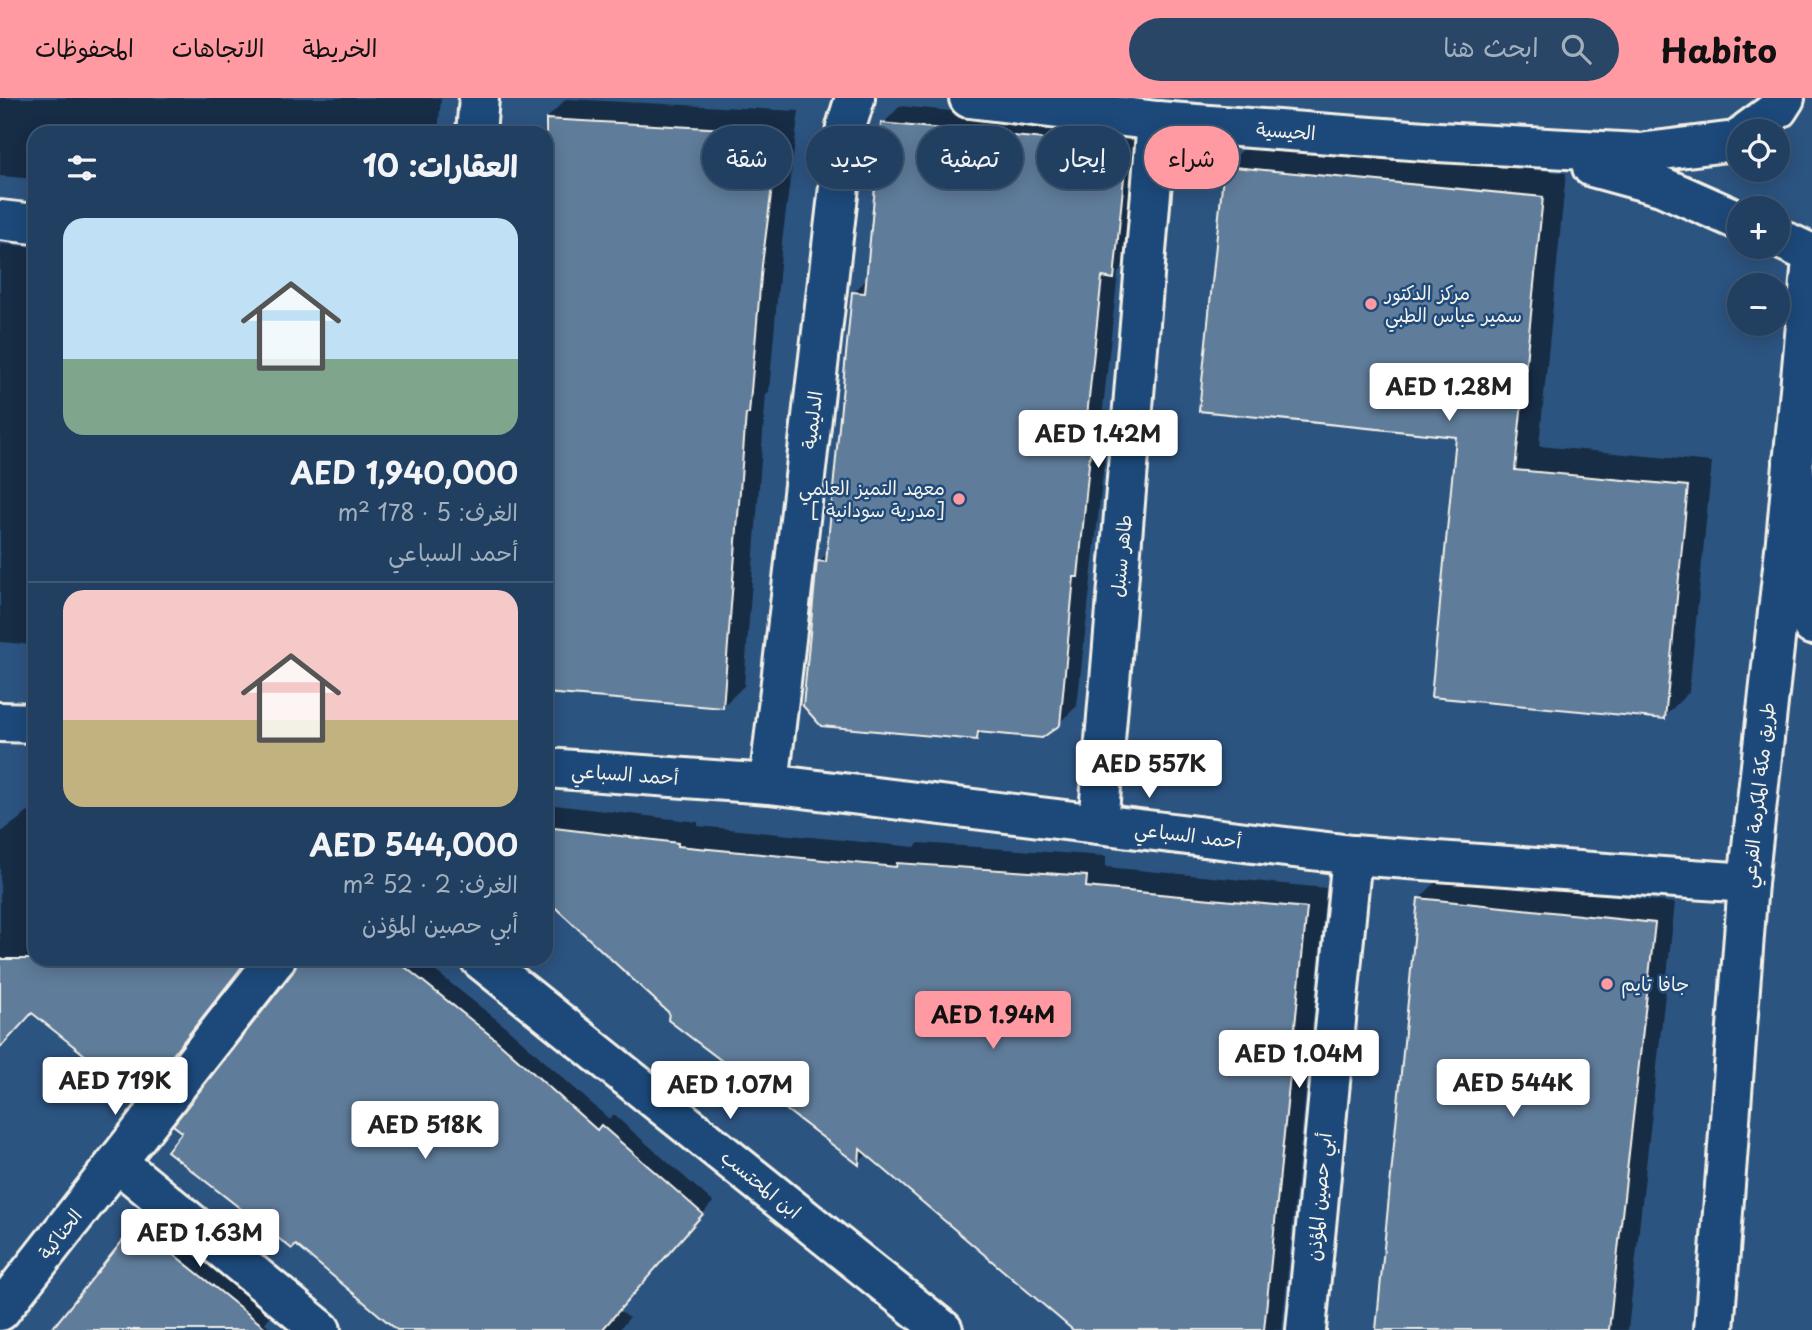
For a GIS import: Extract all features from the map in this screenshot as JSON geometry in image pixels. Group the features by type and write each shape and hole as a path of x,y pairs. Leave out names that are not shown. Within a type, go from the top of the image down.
{"main road":[{"path":"477,126 479,98"},
{"name":"الدليمية","path":"768,784 845,141 855,98"},
{"name":"الحيسية","path":"968,98 1157,121 1437,142"},
{"path":"1764,119 1778,109 1784,98"},
{"name":"طاهر سنبل","path":"1098,824 1157,121"},
{"path":"1437,142 1639,153 1727,142"},
{"path":"1437,142 1578,163 1661,186 1727,215"},
{"path":"0,220 28,223"},
{"path":"1790,244 1812,254"},
{"name":"طريق مكة المكرمة الفرعي","path":"1714,1330 1748,883 1812,260"},
{"path":"1793,460 1812,625"},
{"name":"أحمد السباعي","path":"553,769 768,784 1352,855 1748,883"},
{"name":"أبي حصين المؤذن","path":"1306,1330 1352,855"},
{"name":"الحناكية","path":"0,1311 271,966"},
{"name":"ابن المحتسب","path":"489,966 927,1325"},
{"path":"117,1162 321,1330"}],"building":[{"path":"546,119 702,128 702,189 772,189 749,414 746,414 723,708 553,694 553,126 546,126"},
{"path":"881,123 917,127 917,189 1023,189 1023,137 1037,138 1037,189 1123,189 1114,279 1102,277 1084,444 1091,444 1078,577 1074,577 1060,725 1042,738 978,732 977,740 821,726 803,706 817,561 826,562 852,292 865,293 875,189 903,189 903,126 881,126"},
{"path":"1239,167 1543,197 1515,470 1688,486 1665,719 1431,697 1456,437 1199,411 1222,189 1239,189"},
{"path":"553,828 678,843 678,846 896,867 897,863 1087,876 1086,887 1307,908 1264,1330 1073,1330 860,1149 859,1165 668,1020 669,1013 553,905"},
{"path":"1418,898 1655,923 1609,1330 1376,1330"},
{"path":"0,959 28,959 28,966 243,966 139,1098 32,1013 0,1048"},
{"path":"295,966 404,966 495,1039 597,1130 601,1125 703,1214 602,1330 397,1330 296,1245 292,1249 167,1151 182,1132 173,1125 293,972"},
{"path":"136,1224 268,1330 51,1330"}],"place":[{"name":"مركز الدكتور سمير عباس الطبي","path":"1371,304"},
{"name":"معهد التميز العلمي [ مدرية سودانية]","path":"959,499"},
{"name":"جافا تايم","path":"1607,984"}]}
